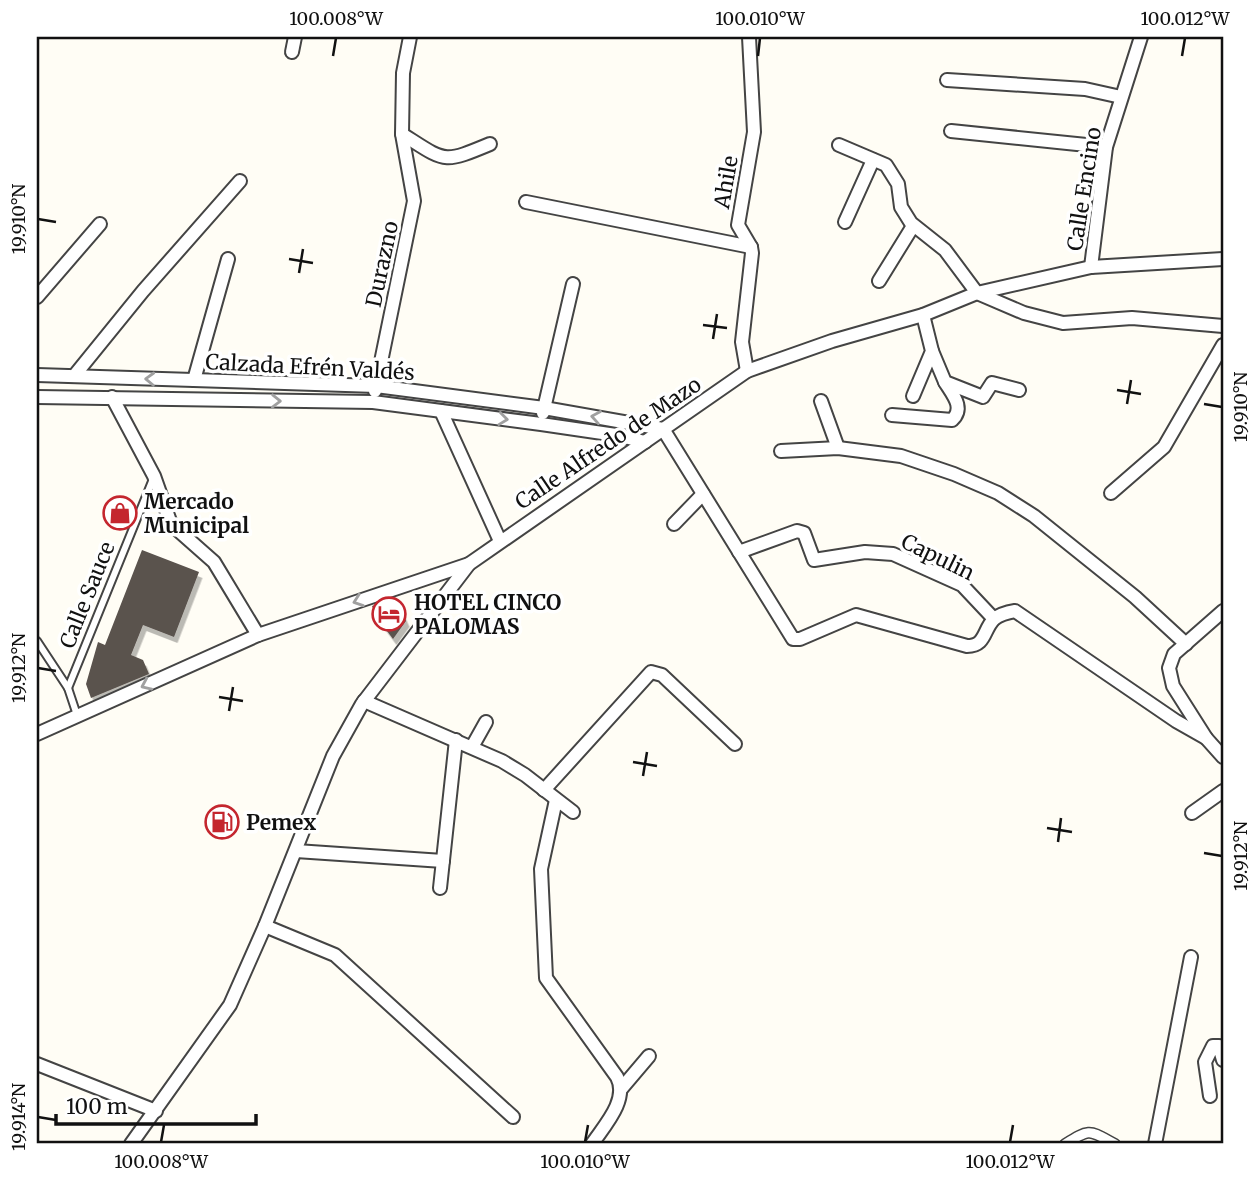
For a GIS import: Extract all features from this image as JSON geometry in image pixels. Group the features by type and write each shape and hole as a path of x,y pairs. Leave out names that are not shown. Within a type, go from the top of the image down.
{"street":[{"path":"292,52 295,37"},
{"name":"Durazno","path":"373,402 413,209 414,194 402,134 403,73 410,37"},
{"name":"Ahile","path":"747,371 741,342 751,247 738,225 754,132 750,37"},
{"name":"Calle Encino","path":"1091,267 1106,147 1141,37"},
{"path":"947,80 1084,89 1122,97"},
{"path":"951,131 1106,147"},
{"path":"402,134 434,155 445,158 456,159 491,144"},
{"path":"839,145 886,165 897,181 902,210 913,226 945,250 977,293 1024,313 1063,323 1132,318 1223,326"},
{"path":"845,222 873,160"},
{"path":"74,376 143,291 240,181"},
{"path":"526,202 751,247"},
{"path":"37,296 100,223"},
{"path":"879,281 913,226"},
{"path":"194,380 228,259"},
{"name":"Calle Alfredo de Mazo","path":"37,734 258,635 469,564 747,371 832,341 923,315 977,293 1091,267 1223,259"},
{"path":"541,424 573,284"},
{"path":"892,415 952,420 958,415 959,407 932,351 923,315"},
{"path":"1111,493 1164,447 1223,345"},
{"path":"913,396 932,351"},
{"name":"Calzada Efrén Valdés","path":"37,375 376,386 544,408 663,429"},
{"path":"236,381 236,400"},
{"path":"946,382 983,397 992,383 1020,390"},
{"name":"Calzada Efrén Valdés","path":"37,397 373,402 616,435 645,442"},
{"path":"112,397 154,477 173,527 214,562 258,635"},
{"path":"821,401 838,448"},
{"path":"441,411 500,541"},
{"path":"663,429 795,640 856,615 967,646 975,645 981,641 994,619 1012,611 1020,613 1176,721 1206,738"},
{"path":"781,452 838,448 901,456 998,493 1034,516 1135,597 1186,644"},
{"path":"674,524 704,494"},
{"name":"Capulin","path":"739,552 799,531 804,533 814,560 865,552 893,554 962,585 994,619"},
{"path":"131,1144 230,1005 265,926 333,756 364,701 469,564"},
{"path":"1223,611 1171,658 1171,680 1206,738 1223,757"},
{"path":"544,790 651,672 662,675 735,744"},
{"path":"364,701 502,761 573,812"},
{"path":"472,747 486,722"},
{"path":"440,888 456,740"},
{"path":"1192,813 1223,790"},
{"path":"556,800 541,869 546,978 617,1077 621,1089 619,1102 593,1144"},
{"path":"296,851 443,861"},
{"path":"265,926 335,955 513,1118"},
{"path":"1155,1144 1191,957"},
{"path":"1210,1096 1205,1065 1211,1047 1219,1046 1223,1060"},
{"path":"621,1089 649,1056"},
{"path":"37,1064 156,1111"},
{"path":"1065,1144 1090,1131 1115,1144"}],"lane":[{"name":"Calle Sauce","path":"68,688 154,477"},
{"path":"37,641 68,688 77,715"}],"building":[{"path":"142,550 199,572 174,637 143,625 131,655 143,660 149,674 91,698 86,684 98,642 105,645"},
{"name":"HOTEL CINCO PALOMAS","path":"396,598 406,621 393,639 372,606"}],"place":[{"name":"Mercado Municipal","path":"120,513"},
{"name":"HOTEL CINCO PALOMAS","path":"389,614"},
{"name":"Pemex","path":"222,822"}]}
